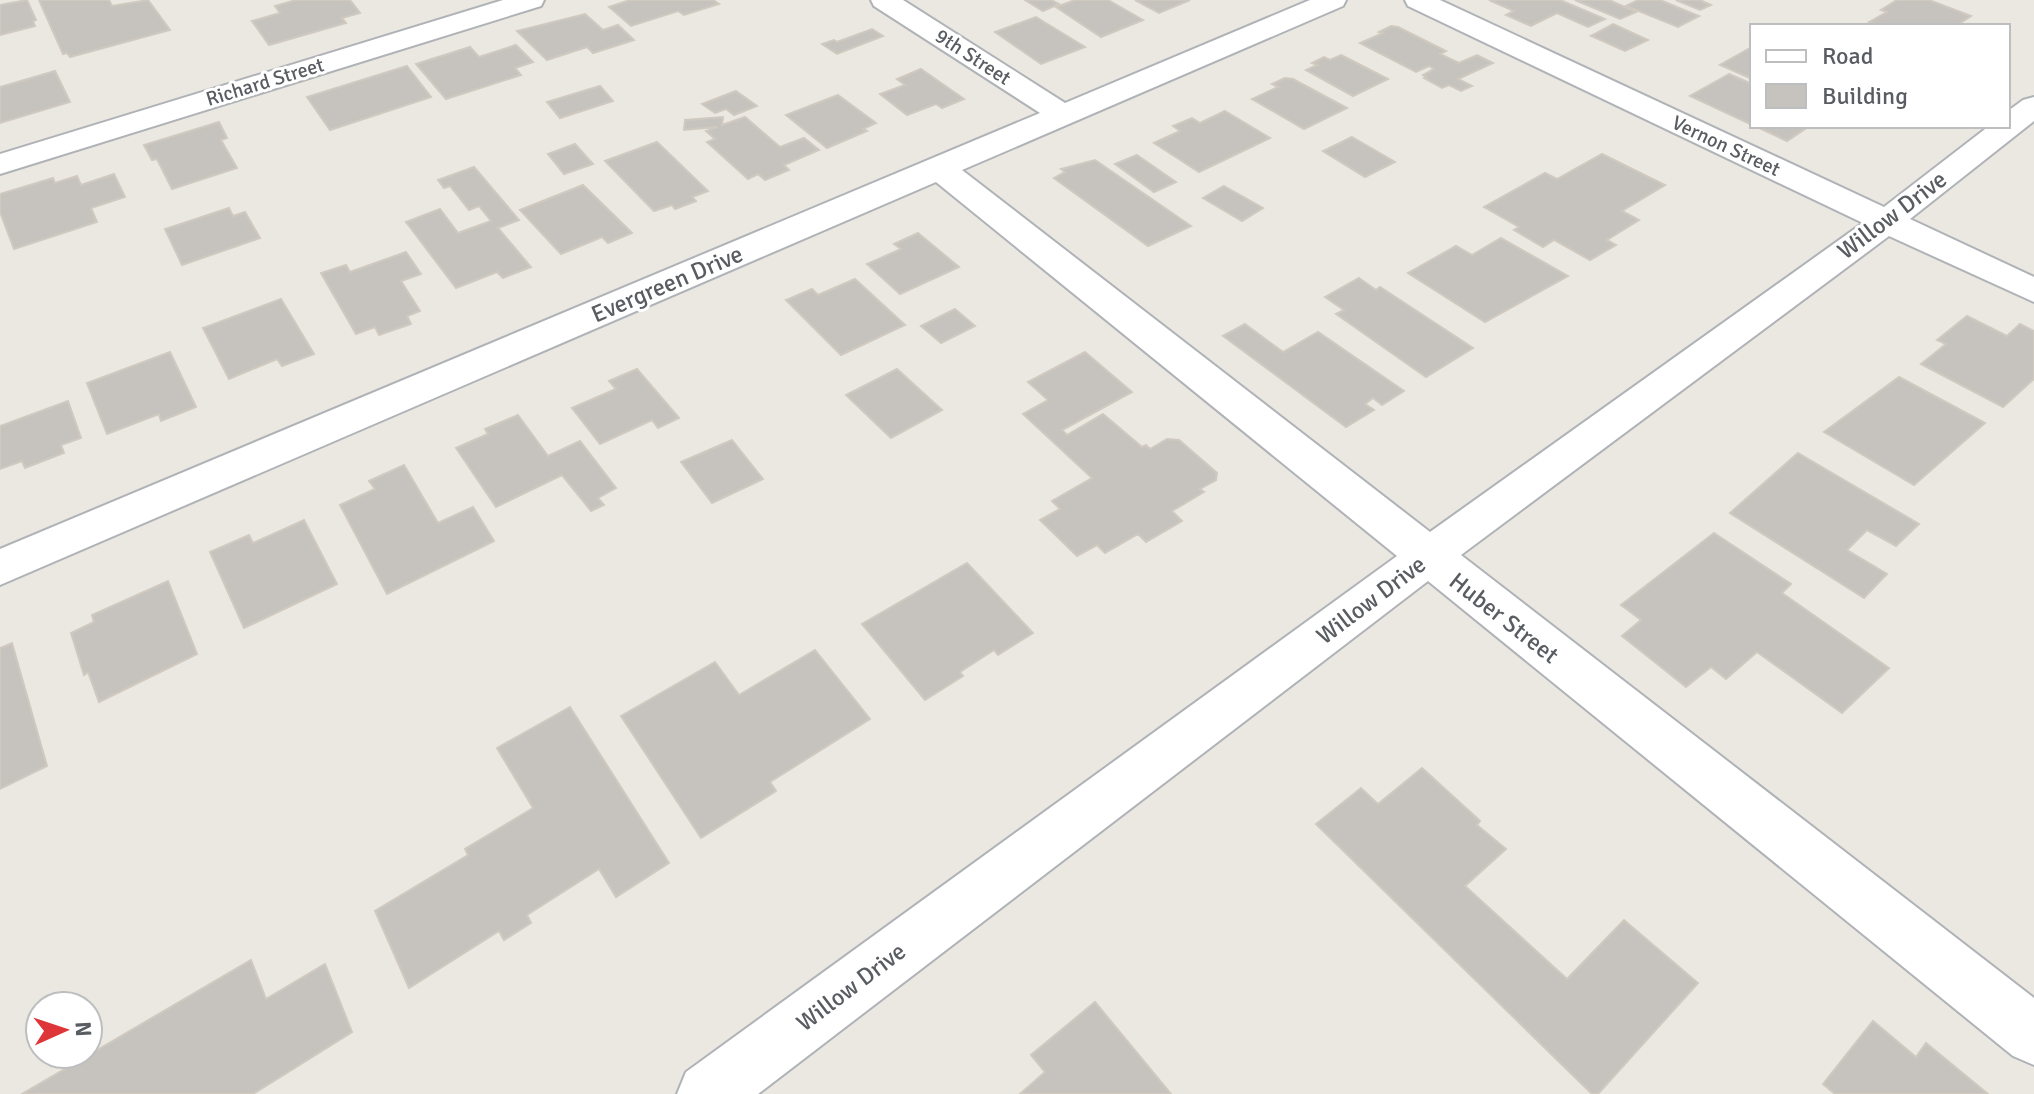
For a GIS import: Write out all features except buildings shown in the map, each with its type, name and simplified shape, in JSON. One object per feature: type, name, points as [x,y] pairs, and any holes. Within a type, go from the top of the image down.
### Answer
[{"type":"street","name":"Richard Street","points":[[0,164],[531,0]]},
{"type":"street","name":"9th Street","points":[[884,0],[1063,115]]},
{"type":"street","name":"Evergreen Drive","points":[[0,568],[1333,0]]},
{"type":"street","name":"Vernon Street","points":[[1418,0],[2034,291]]},
{"type":"street","name":"Willow Drive","points":[[2010,125],[2034,106]]},
{"type":"street","name":"Willow Drive","points":[[708,1094],[1427,557],[1886,222],[2006,128]]},
{"type":"street","name":"Huber Street","points":[[939,168],[2034,1035]]}]
